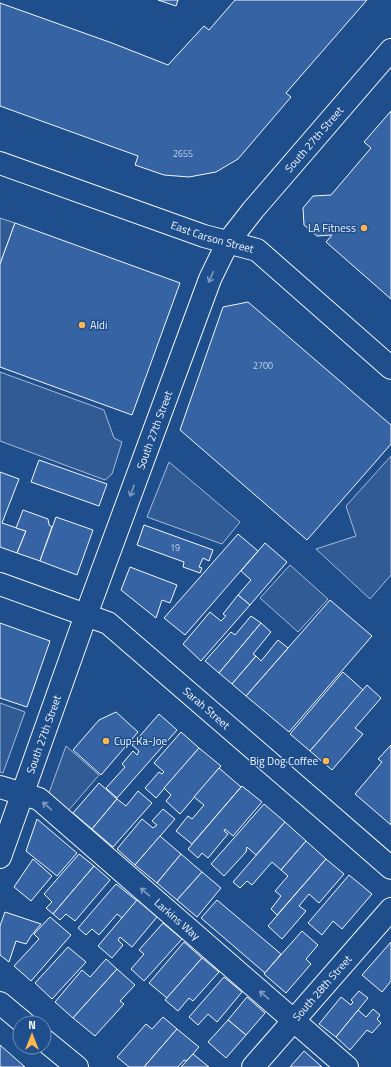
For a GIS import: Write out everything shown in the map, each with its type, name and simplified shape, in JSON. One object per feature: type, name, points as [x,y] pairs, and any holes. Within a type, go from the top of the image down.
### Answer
[{"type":"street","name":"South 27th Street","points":[[0,857],[86,615],[210,279],[228,242],[253,210],[391,50]]},
{"type":"street","name":"East Carson Street","points":[[0,163],[204,236],[257,250],[391,368]]},
{"type":"street","name":"Sarah Street","points":[[0,584],[108,623],[391,868]]},
{"type":"street","name":"Larkins Way","points":[[0,787],[39,799],[347,1067]]},
{"type":"street","name":"South 28th Street","points":[[252,1067],[391,909]]},
{"type":"street","points":[[0,1003],[14,1015]]},
{"type":"street","points":[[52,1047],[77,1067]]},
{"type":"shaded area","points":[[0,218],[15,223],[0,264]]},
{"type":"shaded area","points":[[0,372],[104,410],[114,438],[122,442],[112,474],[105,480],[0,441]]},
{"type":"shaded area","points":[[391,456],[391,575],[370,599],[316,549],[356,536],[346,506]]},
{"type":"shaded area","points":[[169,462],[240,522],[222,544],[147,517]]},
{"type":"shaded area","points":[[290,565],[328,599],[298,632],[260,598]]},
{"type":"shaded area","points":[[0,703],[25,712],[3,773],[0,772]]},
{"type":"shaded area","points":[[66,746],[99,775],[68,811],[49,793]]},
{"type":"building","points":[[158,0],[178,0],[176,6]]},
{"type":"building","points":[[235,0],[367,0],[286,93],[291,97],[238,159],[216,172],[189,177],[164,175],[135,165],[138,156],[0,106],[0,3],[112,43],[168,65],[204,26],[209,30]]},
{"type":"building","points":[[391,111],[391,299],[326,242],[332,235],[317,236],[304,225],[303,208],[313,196],[331,195],[371,148],[364,142]]},
{"type":"building","name":"Aldi","points":[[15,223],[180,283],[132,415],[0,367],[0,264]]},
{"type":"building","points":[[248,302],[391,425],[391,444],[307,540],[180,430],[223,307]]},
{"type":"building","points":[[39,460],[107,484],[99,506],[31,482]]},
{"type":"building","points":[[0,472],[19,479],[2,523],[26,531],[17,553],[0,547]]},
{"type":"building","points":[[23,510],[48,519],[49,525],[52,527],[40,561],[17,553],[26,531],[16,528]]},
{"type":"building","points":[[56,517],[93,530],[77,575],[40,561]]},
{"type":"building","points":[[144,525],[213,550],[209,561],[203,558],[199,567],[202,568],[200,573],[183,567],[184,562],[137,545]]},
{"type":"building","points":[[238,534],[258,551],[185,635],[164,618]]},
{"type":"building","points":[[265,543],[287,562],[250,605],[238,595],[251,580],[241,571]]},
{"type":"building","points":[[130,567],[177,585],[170,603],[162,600],[156,618],[121,590]]},
{"type":"building","points":[[238,595],[250,605],[201,661],[183,644],[210,612],[221,621],[226,616],[223,614]]},
{"type":"building","points":[[330,600],[372,636],[289,732],[246,696]]},
{"type":"building","points":[[251,616],[261,623],[219,673],[205,661],[231,632],[235,635]]},
{"type":"building","points":[[0,623],[50,641],[27,707],[0,698]]},
{"type":"building","points":[[261,623],[271,632],[253,654],[256,656],[232,684],[219,673]]},
{"type":"building","points":[[278,640],[288,648],[246,696],[232,684],[256,656],[261,661]]},
{"type":"building","points":[[343,672],[363,690],[310,751],[290,734]]},
{"type":"building","points":[[367,685],[381,698],[355,728],[363,734],[332,770],[310,751]]},
{"type":"building","name":"Cup-Ka-Joe","points":[[116,712],[138,732],[101,775],[73,750],[99,720]]},
{"type":"building","points":[[159,714],[177,730],[117,798],[106,788],[125,767],[122,764],[133,751],[137,755],[139,751],[132,745]]},
{"type":"building","points":[[181,732],[199,748],[156,798],[145,788],[159,772],[162,774],[164,772],[154,763]]},
{"type":"building","points":[[391,745],[391,825],[355,794],[382,762],[378,759]]},
{"type":"building","points":[[199,748],[221,766],[180,814],[166,801],[171,795],[164,788]]},
{"type":"building","points":[[219,768],[241,787],[192,844],[176,831],[188,816],[192,819],[204,805],[194,797]]},
{"type":"building","points":[[99,783],[117,799],[92,829],[73,813]]},
{"type":"building","points":[[242,786],[262,802],[233,836],[225,829],[224,831],[228,834],[208,858],[202,853],[198,858],[188,849]]},
{"type":"building","points":[[138,791],[152,803],[113,847],[92,829],[117,799],[126,806]]},
{"type":"building","points":[[264,804],[285,822],[256,855],[247,847],[246,852],[224,876],[211,864]]},
{"type":"building","points":[[163,809],[175,819],[135,865],[117,849],[142,819],[153,828],[157,825],[152,821]]},
{"type":"building","points":[[37,819],[77,853],[57,876],[26,851]]},
{"type":"building","points":[[285,822],[306,841],[281,870],[272,862],[252,885],[247,881],[240,888],[233,882]]},
{"type":"building","points":[[160,836],[181,854],[157,883],[135,865]]},
{"type":"building","points":[[306,841],[326,859],[277,915],[271,909],[281,896],[275,891],[288,876],[281,870]]},
{"type":"building","points":[[79,854],[94,866],[53,914],[46,908],[52,902],[44,894]]},
{"type":"building","points":[[181,854],[202,872],[177,900],[157,883]]},
{"type":"building","points":[[33,859],[52,876],[31,901],[14,887]]},
{"type":"building","points":[[326,859],[344,874],[319,903],[309,894],[299,906],[306,911],[282,939],[268,926]]},
{"type":"building","points":[[94,866],[110,880],[75,921],[66,914],[60,920],[53,914]]},
{"type":"building","points":[[202,872],[221,888],[197,917],[177,900]]},
{"type":"building","points":[[349,875],[372,894],[342,929],[333,921],[322,935],[308,923]]},
{"type":"building","points":[[116,884],[137,901],[122,918],[117,914],[99,935],[92,929],[86,935],[78,928]]},
{"type":"building","points":[[137,900],[157,917],[132,947],[120,937],[118,940],[123,945],[112,958],[98,946]]},
{"type":"building","points":[[217,900],[281,954],[265,973],[201,918]]},
{"type":"building","points":[[5,912],[41,924],[26,944],[16,941],[9,962],[0,955],[0,926]]},
{"type":"building","points":[[50,917],[71,935],[31,981],[14,966],[39,939],[34,934]]},
{"type":"building","points":[[163,923],[182,939],[144,981],[131,969],[144,954],[139,950]]},
{"type":"building","points":[[302,931],[318,945],[306,959],[311,964],[286,993],[264,974]]},
{"type":"building","points":[[184,942],[202,958],[167,998],[149,983]]},
{"type":"building","points":[[391,942],[391,981],[382,992],[362,975]]},
{"type":"building","points":[[68,947],[86,962],[52,999],[35,983]]},
{"type":"building","points":[[202,958],[219,972],[193,1001],[189,998],[178,1011],[165,1000]]},
{"type":"building","points":[[106,959],[117,969],[73,1018],[55,1002],[82,970],[90,977]]},
{"type":"building","points":[[117,969],[135,985],[120,1001],[124,1004],[95,1036],[73,1018]]},
{"type":"building","points":[[224,977],[242,992],[217,1022],[208,1014],[198,1025],[189,1017]]},
{"type":"building","points":[[359,991],[368,998],[336,1037],[319,1024],[341,997],[351,1005],[353,1002],[351,1000]]},
{"type":"building","points":[[247,997],[265,1013],[246,1035],[228,1020]]},
{"type":"building","points":[[373,1009],[380,1015],[377,1019],[381,1023],[372,1033],[367,1030],[350,1050],[336,1037],[358,1010],[366,1017]]},
{"type":"building","points":[[163,1017],[177,1029],[144,1067],[129,1067],[117,1057],[146,1024],[152,1029]]},
{"type":"building","points":[[228,1020],[246,1035],[226,1058],[208,1042]]},
{"type":"building","points":[[177,1029],[199,1047],[193,1054],[186,1061],[184,1060],[178,1067],[144,1067]]},
{"type":"building","points":[[0,1045],[25,1067],[0,1067]]},
{"type":"building","points":[[304,1051],[322,1067],[290,1067]]},
{"type":"building","points":[[193,1054],[209,1067],[181,1067]]},
{"type":"place","name":"LA Fitness","points":[[364,228]]},
{"type":"place","name":"Aldi","points":[[82,325]]},
{"type":"place","name":"Cup-Ka-Joe","points":[[106,741]]},
{"type":"place","name":"Big Dog Coffee","points":[[326,761]]}]
